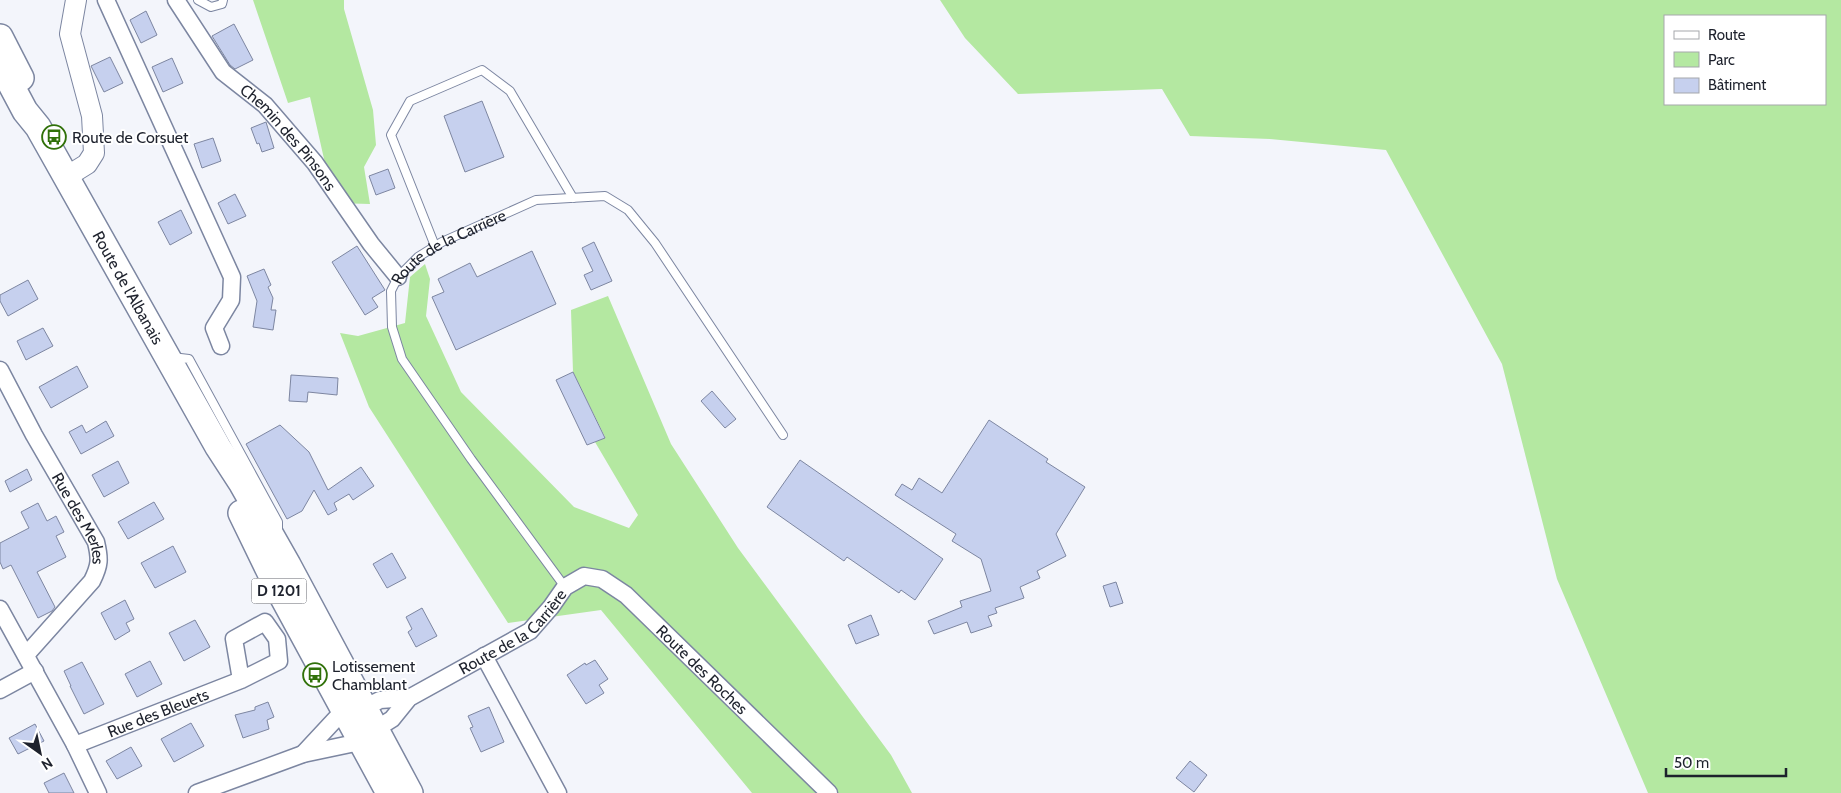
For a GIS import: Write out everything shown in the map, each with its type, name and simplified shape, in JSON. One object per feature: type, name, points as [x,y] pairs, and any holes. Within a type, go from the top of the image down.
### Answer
[{"type":"main road","name":"Route de l'Albanais","points":[[0,37],[36,107],[38,127]]},
{"type":"main road","name":"Route de l'Albanais","points":[[0,64],[25,111],[38,127],[218,447],[242,484],[278,547],[360,724],[389,793]]},
{"type":"main road","name":"Route de l'Albanais","points":[[218,447],[225,480],[275,583],[303,636],[360,724]]},
{"type":"main road","points":[[360,724],[410,793]]},
{"type":"street","points":[[66,177],[87,164],[94,153],[92,116],[70,34],[76,0]]},
{"type":"street","points":[[106,0],[232,277],[231,300],[214,328],[221,346]]},
{"type":"street","name":"Chemin des Pinsons","points":[[176,0],[222,72],[265,105],[315,163],[371,244],[398,277]]},
{"type":"street","name":"Rue des Merles","points":[[0,370],[34,435],[96,542],[99,555],[99,568],[92,580],[26,655]]},
{"type":"street","name":"Route des Roches","points":[[565,587],[584,576],[602,579],[626,595],[829,793]]},
{"type":"street","name":"Route de la Carrière","points":[[360,724],[392,719],[409,698],[530,631],[565,587]]},
{"type":"street","points":[[0,609],[75,745],[98,793]]},
{"type":"street","points":[[484,656],[558,793]]},
{"type":"street","points":[[0,690],[35,671]]},
{"type":"street","name":"Rue des Bleuets","points":[[75,745],[241,680]]},
{"type":"street","name":"Route de la Carrière","points":[[360,724],[380,700],[409,698]]},
{"type":"street","points":[[197,793],[302,754],[360,724]]},
{"type":"street","points":[[302,754],[360,724]]},
{"type":"street","points":[[360,724],[404,793]]},
{"type":"lane","points":[[198,0],[211,7],[222,4],[223,0]]},
{"type":"lane","points":[[435,246],[391,135],[410,100],[482,70],[510,92],[573,198]]},
{"type":"lane","name":"Route de la Carrière","points":[[565,587],[471,459],[402,359],[392,327],[391,291],[398,277],[418,257],[435,246],[536,200],[605,196],[628,210],[655,243],[783,435]]},
{"type":"lane","points":[[167,356],[189,359],[278,522],[278,547]]},
{"type":"green space","points":[[253,0],[344,0],[344,9],[373,110],[376,145],[364,167],[370,204],[334,203],[310,97],[288,103]]},
{"type":"green space","points":[[940,0],[1841,0],[1841,793],[1648,793],[1557,579],[1502,364],[1386,150],[1270,139],[1190,136],[1162,89],[1018,94],[965,38]]},
{"type":"green space","points":[[425,264],[430,279],[426,316],[461,392],[574,507],[629,528],[638,515],[595,442],[605,437],[573,372],[571,310],[608,296],[671,444],[738,548],[891,755],[912,793],[752,793],[601,610],[508,623],[369,407],[340,333],[358,336],[405,323],[410,277]]},
{"type":"building","points":[[146,11],[157,35],[141,43],[130,20]]},
{"type":"building","points":[[234,24],[253,60],[235,69],[230,65],[212,36]]},
{"type":"building","points":[[110,57],[123,83],[104,92],[91,66]]},
{"type":"building","points":[[172,58],[183,83],[163,92],[152,67]]},
{"type":"building","points":[[482,101],[504,157],[465,172],[444,116]]},
{"type":"building","points":[[266,122],[274,148],[262,152],[251,128]]},
{"type":"building","points":[[213,138],[221,161],[202,168],[194,144]]},
{"type":"building","points":[[388,169],[395,188],[376,195],[369,176]]},
{"type":"building","points":[[235,194],[246,216],[228,224],[218,203]]},
{"type":"building","points":[[181,210],[192,233],[170,245],[158,222]]},
{"type":"building","points":[[594,242],[612,281],[591,290],[584,275],[593,271],[582,248]]},
{"type":"building","points":[[357,246],[385,290],[372,298],[378,307],[365,315],[332,262]]},
{"type":"building","points":[[532,251],[556,304],[456,350],[432,297],[444,292],[438,279],[470,263],[477,277]]},
{"type":"building","points":[[264,269],[271,285],[268,287],[273,298],[271,310],[276,310],[273,330],[253,327],[257,301],[247,276]]},
{"type":"building","points":[[28,280],[38,299],[8,316],[0,301],[0,295]]},
{"type":"building","points":[[43,328],[53,346],[26,360],[17,341]]},
{"type":"building","points":[[77,366],[88,387],[51,408],[39,387]]},
{"type":"building","points":[[573,372],[605,438],[587,445],[556,380]]},
{"type":"building","points":[[291,375],[338,378],[337,395],[308,392],[307,402],[289,401]]},
{"type":"building","points":[[712,391],[736,419],[725,428],[701,401]]},
{"type":"building","points":[[989,420],[1048,459],[1046,462],[1085,487],[1056,534],[1066,556],[1037,571],[1040,578],[1020,587],[1024,598],[995,608],[997,613],[988,616],[992,626],[971,633],[967,622],[934,634],[928,621],[962,607],[960,601],[991,591],[981,559],[952,541],[956,534],[895,495],[902,484],[912,490],[919,478],[942,493]]},
{"type":"building","points":[[106,421],[114,436],[81,454],[69,432],[82,425],[86,433]]},
{"type":"building","points":[[280,425],[309,452],[328,490],[361,467],[374,486],[353,500],[349,494],[334,503],[337,510],[328,515],[314,490],[302,511],[287,519],[246,444]]},
{"type":"building","points":[[800,460],[943,559],[915,600],[901,590],[899,593],[847,557],[844,561],[767,507]]},
{"type":"building","points":[[118,461],[129,483],[104,497],[92,475]]},
{"type":"building","points":[[27,469],[32,480],[10,492],[5,481]]},
{"type":"building","points":[[154,502],[164,519],[128,539],[118,522]]},
{"type":"building","points":[[38,503],[47,521],[56,516],[64,532],[56,536],[66,557],[37,572],[55,607],[52,611],[38,618],[11,565],[3,569],[0,562],[0,543],[29,528],[21,512]]},
{"type":"building","points":[[173,546],[186,572],[155,588],[141,563]]},
{"type":"building","points":[[392,553],[406,578],[387,588],[373,564]]},
{"type":"building","points":[[1116,582],[1123,603],[1110,607],[1103,586]]},
{"type":"building","points":[[125,600],[134,619],[126,623],[130,631],[115,640],[101,613]]},
{"type":"building","points":[[422,608],[437,636],[416,647],[408,632],[412,629],[406,617]]},
{"type":"building","points":[[871,615],[879,635],[856,644],[848,625]]},
{"type":"building","points":[[195,620],[210,647],[184,661],[169,633]]},
{"type":"building","points":[[595,660],[608,679],[599,685],[604,693],[586,704],[567,675],[585,663],[586,665]]},
{"type":"building","points":[[150,661],[162,684],[137,697],[125,674]]},
{"type":"building","points":[[82,662],[104,704],[84,714],[64,671]]},
{"type":"building","points":[[268,702],[274,717],[267,720],[269,729],[243,738],[235,715],[255,710],[255,707]]},
{"type":"building","points":[[489,707],[504,742],[481,752],[470,728],[473,727],[468,716]]},
{"type":"building","points":[[191,723],[204,746],[174,762],[161,739]]},
{"type":"building","points":[[35,724],[44,741],[18,754],[9,738]]},
{"type":"building","points":[[131,747],[142,766],[117,779],[106,761]]},
{"type":"building","points":[[1190,761],[1207,775],[1194,792],[1176,778]]},
{"type":"building","points":[[64,773],[74,793],[49,793],[44,783]]},
{"type":"place","name":"Route de Corsuet","points":[[54,137]]},
{"type":"place","name":"Lotissement Chamblant","points":[[315,675]]}]
